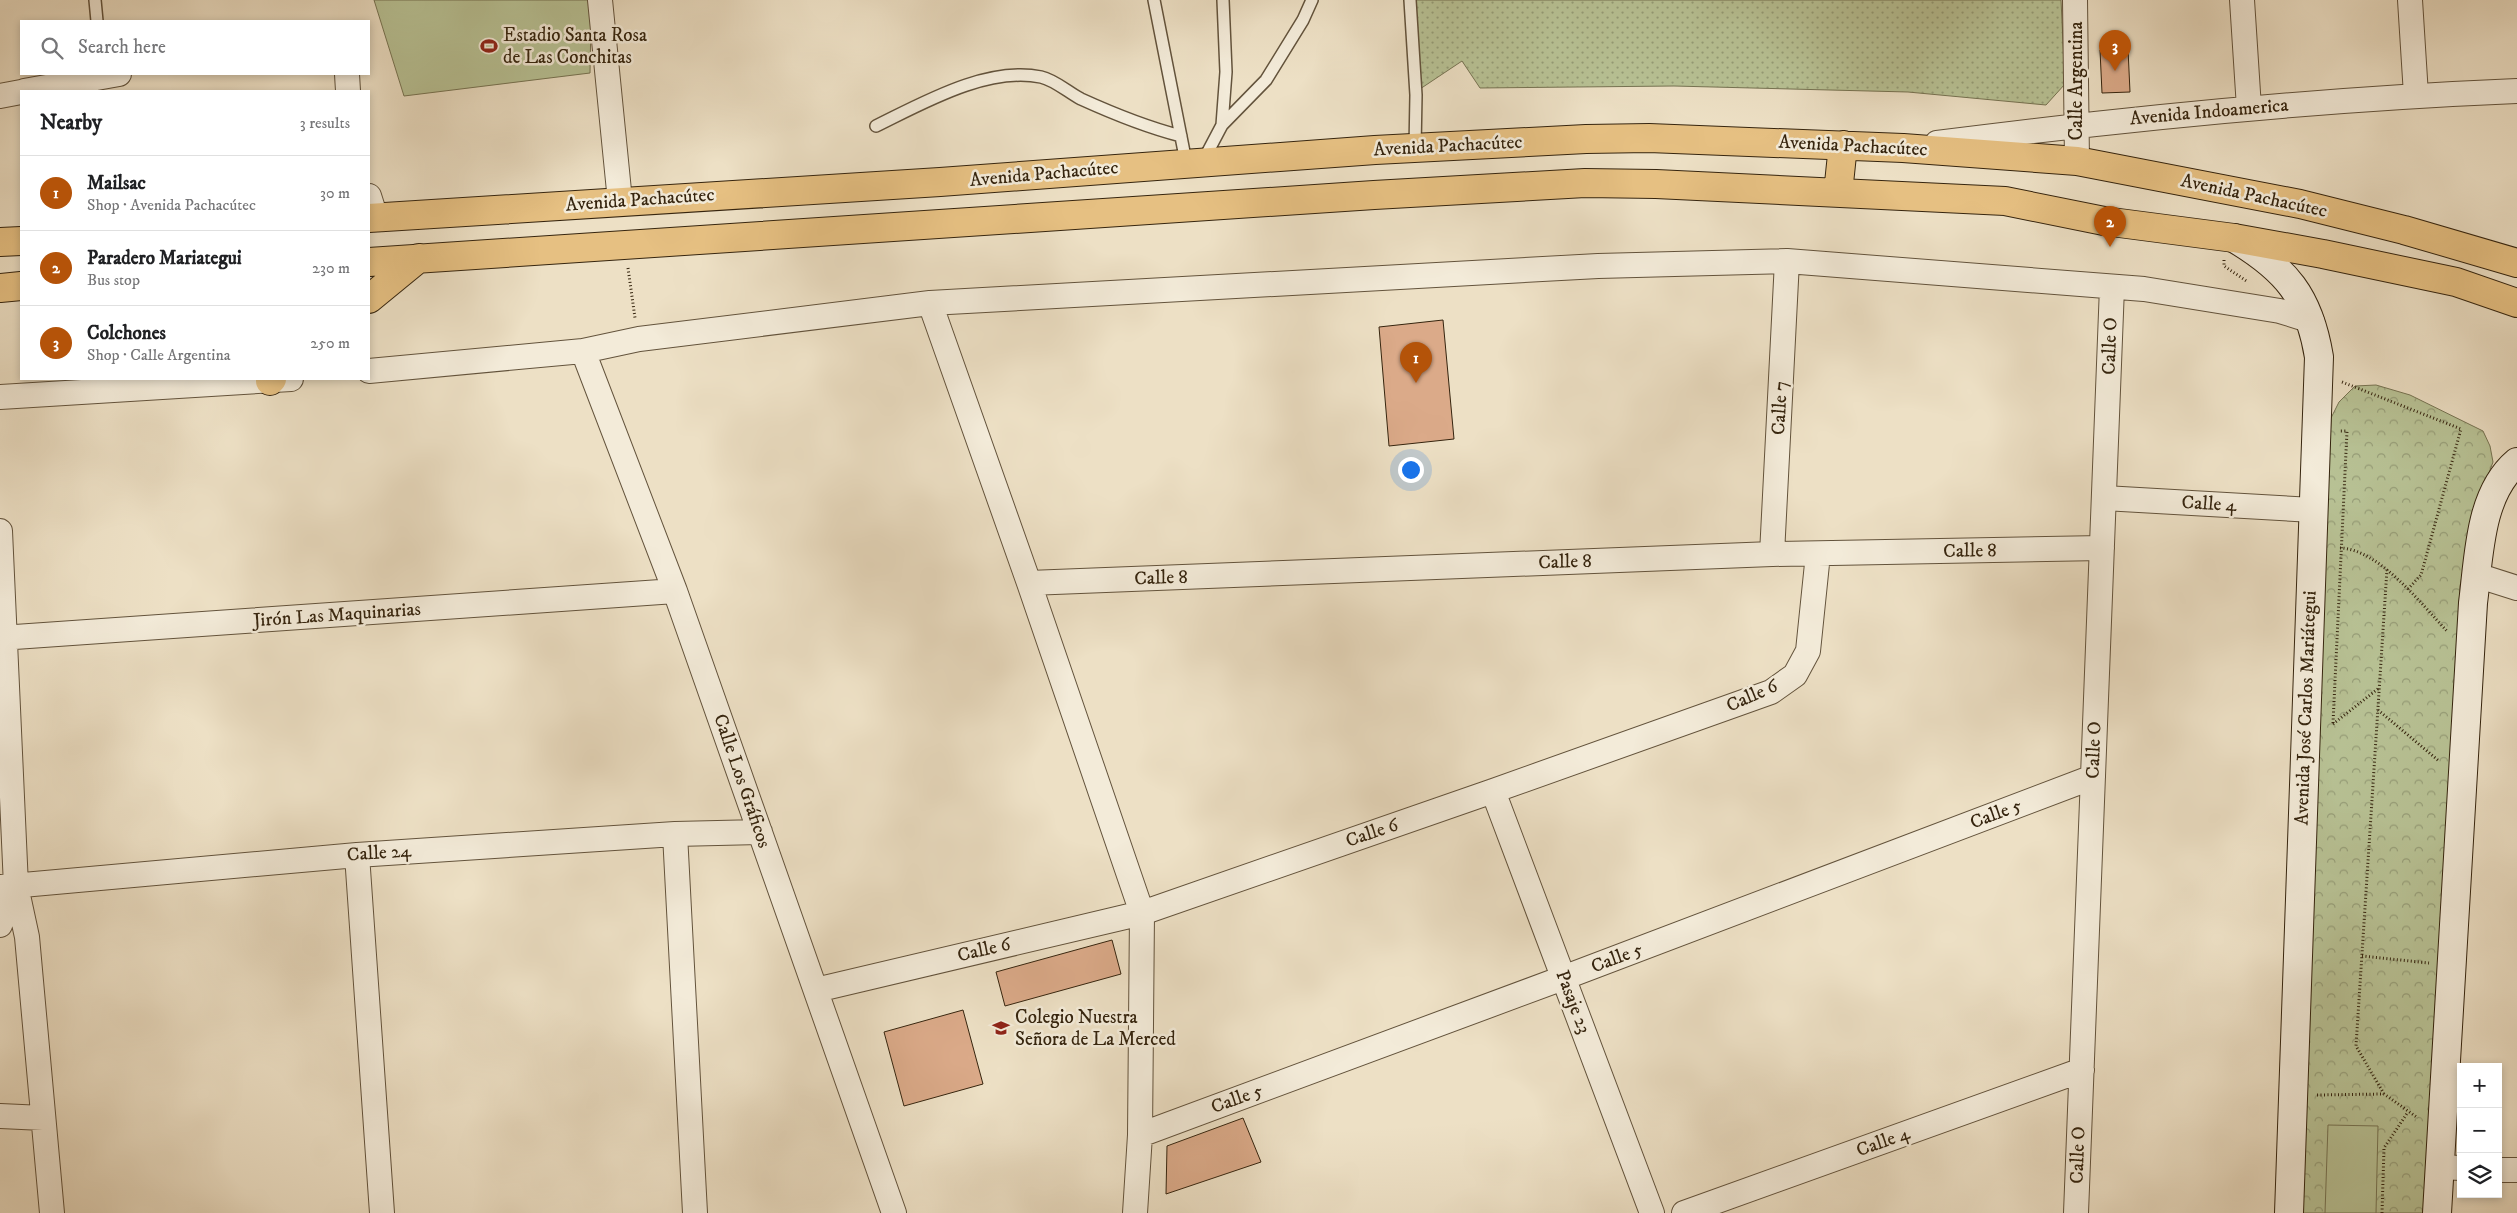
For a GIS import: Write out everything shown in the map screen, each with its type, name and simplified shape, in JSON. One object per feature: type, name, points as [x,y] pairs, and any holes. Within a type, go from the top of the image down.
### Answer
[{"type":"main road","name":"Avenida Pachacútec","points":[[371,211],[620,201],[940,182],[1195,162],[1415,148],[1649,138],[1903,148],[2077,161],[2300,204],[2404,230],[2517,264]]},
{"type":"main road","points":[[1838,192],[1843,145]]},
{"type":"main road","points":[[370,262],[1157,208],[1585,183],[1656,184],[2005,201],[2104,222],[2234,238],[2423,274],[2456,282],[2517,303]]},
{"type":"main road","points":[[0,242],[20,241]]},
{"type":"main road","points":[[370,298],[419,258]]},
{"type":"main road","points":[[0,288],[20,286]]},
{"type":"street","points":[[600,0],[620,201]]},
{"type":"street","name":"Calle Argentina","points":[[2075,0],[2077,161]]},
{"type":"street","points":[[2242,0],[2249,108]]},
{"type":"street","points":[[2410,0],[2416,95]]},
{"type":"street","points":[[33,90],[107,75]]},
{"type":"street","points":[[347,75],[348,90]]},
{"type":"street","name":"Avenida Indoamerica","points":[[1903,148],[2076,125],[2249,108],[2416,95],[2517,91]]},
{"type":"street","points":[[0,96],[20,93]]},
{"type":"street","name":"Avenida José Carlos Mariátegui","points":[[2234,238],[2268,260],[2295,289],[2312,321],[2319,357],[2289,1213]]},
{"type":"street","points":[[370,371],[583,350],[638,339],[930,303],[1598,266],[1787,262],[2144,289],[2280,311],[2312,321]]},
{"type":"street","name":"Calle 7","points":[[1772,554],[1787,262]]},
{"type":"street","name":"Calle O","points":[[2076,1213],[2112,288]]},
{"type":"street","points":[[930,303],[1029,583],[1142,913],[1140,1135],[1135,1213]]},
{"type":"street","name":"Calle Los Gráficos","points":[[583,350],[675,591],[894,1213]]},
{"type":"street","points":[[0,397],[263,380]]},
{"type":"street","points":[[2438,1213],[2450,1168],[2442,1126],[2470,636],[2476,575],[2489,505],[2496,487],[2517,462]]},
{"type":"street","name":"Calle 4","points":[[2104,498],[2313,510]]},
{"type":"street","points":[[0,531],[8,886],[0,924]]},
{"type":"street","name":"Calle 8","points":[[1029,583],[1772,554],[2102,548]]},
{"type":"street","name":"Calle 6","points":[[816,990],[1142,913],[1493,792],[1772,692],[1795,675],[1808,651],[1818,554]]},
{"type":"street","points":[[2476,575],[2517,588]]},
{"type":"street","name":"Jirón Las Maquinarias","points":[[2,638],[675,591]]},
{"type":"street","name":"Calle 5","points":[[1140,1135],[1563,978],[2093,777]]},
{"type":"street","name":"Pasaje 23","points":[[1493,792],[1652,1213]]},
{"type":"street","name":"Calle 24","points":[[8,886],[357,855],[675,834],[760,832]]},
{"type":"street","points":[[675,834],[695,1213]]},
{"type":"street","points":[[357,855],[382,1213]]},
{"type":"street","points":[[8,886],[27,937],[52,1213]]},
{"type":"street","name":"Calle 4","points":[[1684,1213],[2082,1070]]},
{"type":"street","points":[[0,1116],[43,1118]]},
{"type":"street","points":[[2502,1170],[2517,1170]]},
{"type":"lane","points":[[95,0],[97,20]]},
{"type":"lane","points":[[1154,0],[1181,136],[1195,162],[1222,125],[1266,80],[1303,20],[1312,0]]},
{"type":"lane","points":[[1222,125],[1226,72],[1223,0]]},
{"type":"lane","points":[[1410,0],[1416,95],[1415,148]]},
{"type":"lane","points":[[876,126],[939,96],[998,76],[1042,77],[1080,98],[1146,126],[1181,136]]},
{"type":"path","points":[[627,262],[638,339]]},
{"type":"path","points":[[2318,373],[2461,429],[2421,575],[2407,590]]},
{"type":"path","points":[[2312,548],[2350,548],[2387,569],[2450,634],[2470,636]]},
{"type":"path","points":[[2387,569],[2356,1046],[2384,1094],[2427,1125],[2442,1126]]},
{"type":"path","points":[[2306,733],[2325,732],[2379,688]]},
{"type":"path","points":[[2378,710],[2440,762],[2463,762]]},
{"type":"path","points":[[2362,956],[2451,965]]},
{"type":"path","points":[[2292,1104],[2315,1095],[2384,1094]]},
{"type":"path","points":[[2382,1213],[2384,1148],[2408,1112]]},
{"type":"green space","name":"Estadio Santa Rosa de Las Conchitas","points":[[374,0],[588,0],[591,18],[590,73],[404,96]]},
{"type":"green space","points":[[1412,0],[2061,0],[2065,84],[2046,105],[1908,92],[1674,86],[1480,88],[1462,61],[1420,89]]},
{"type":"green space","points":[[2376,385],[2410,395],[2483,431],[2490,446],[2493,462],[2476,508],[2460,586],[2428,1213],[2300,1213],[2331,418],[2339,402],[2355,386]]},
{"type":"green space","points":[[2328,1125],[2378,1126],[2376,1213],[2325,1213]]},
{"type":"building","points":[[2128,49],[2130,92],[2102,93],[2100,50]]},
{"type":"building","points":[[1443,320],[1454,439],[1389,446],[1379,327]]},
{"type":"building","points":[[1112,940],[1121,974],[1005,1006],[996,972]]},
{"type":"building","points":[[963,1010],[983,1084],[904,1106],[884,1032]]},
{"type":"building","points":[[1243,1118],[1261,1162],[1166,1194],[1167,1146]]},
{"type":"place","name":"Estadio Santa Rosa de Las Conchitas","points":[[489,46]]},
{"type":"place","name":"Colchones","points":[[2115,71]]},
{"type":"place","name":"Paradero Mariategui","points":[[2110,247]]},
{"type":"place","name":"Mailsac","points":[[1416,383]]},
{"type":"place","name":"Colegio Nuestra Señora de La Merced","points":[[1001,1028]]}]
